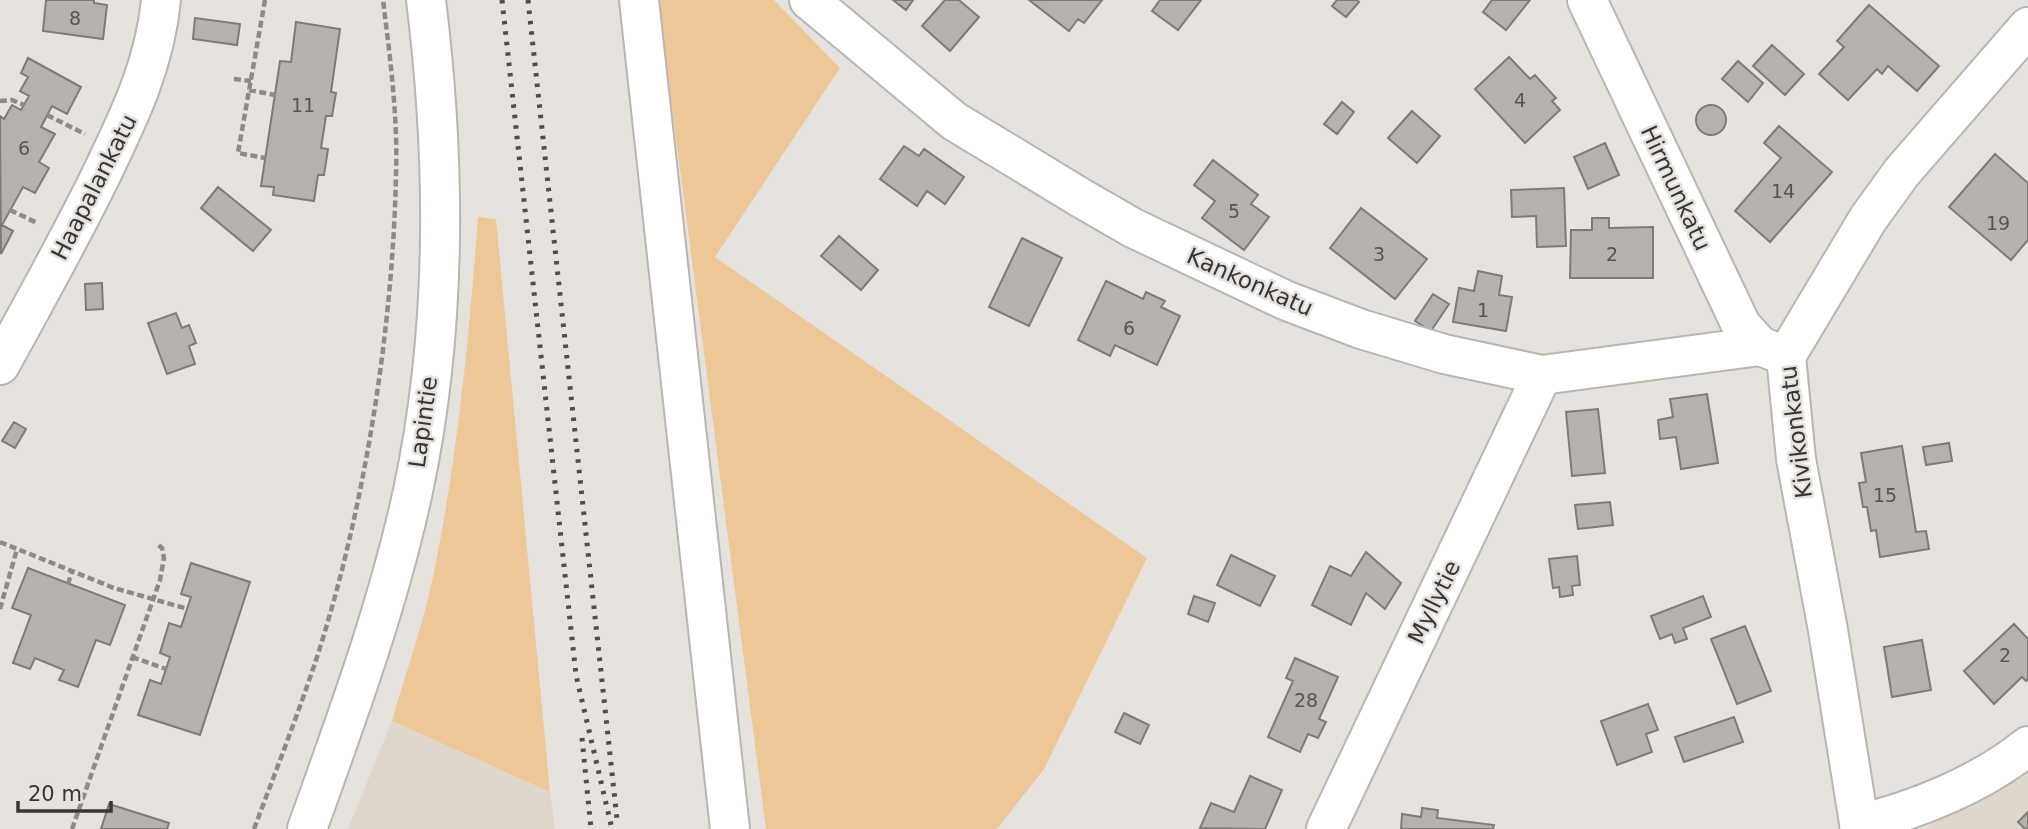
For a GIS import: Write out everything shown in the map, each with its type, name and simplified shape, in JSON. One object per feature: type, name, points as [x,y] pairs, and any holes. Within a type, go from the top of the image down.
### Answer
[{"type":"street","name":"Haapalankatu","points":[[0,365],[80,219],[141,92],[151,57],[161,0]]},
{"type":"street","name":"Lapintie","points":[[307,829],[377,631],[414,488],[424,425],[434,340],[440,140],[426,0]]},
{"type":"street","points":[[639,0],[730,829]]},
{"type":"street","name":"Kankonkatu","points":[[809,0],[954,121],[1133,228],[1287,301],[1361,329],[1444,354],[1542,376],[1773,351]]},
{"type":"street","name":"Hirmunkatu","points":[[1587,0],[1741,326],[1773,351]]},
{"type":"street","name":"Kivikonkatu","points":[[1860,827],[1828,631],[1773,351],[1902,172],[2028,27]]},
{"type":"street","name":"Myllytie","points":[[1326,829],[1542,376]]},
{"type":"street","points":[[1860,827],[1938,798],[1999,767],[2028,746]]},
{"type":"path","points":[[265,0],[238,153],[265,158]]},
{"type":"path","points":[[254,829],[316,659],[354,522],[374,403],[389,286],[396,173],[383,0]]},
{"type":"path","points":[[234,79],[251,81]]},
{"type":"path","points":[[249,90],[275,95]]},
{"type":"path","points":[[0,101],[12,100],[24,105]]},
{"type":"path","points":[[0,542],[153,600],[188,609]]},
{"type":"path","points":[[72,829],[153,600],[164,558],[162,548],[156,543]]},
{"type":"path","points":[[0,608],[17,549]]},
{"type":"path","points":[[68,583],[72,571]]},
{"type":"path","points":[[132,657],[166,669]]},
{"type":"shaded area","points":[[658,0],[774,0],[840,68],[715,257],[1147,558],[1044,769],[997,829],[766,829]]},
{"type":"shaded area","points":[[478,217],[496,219],[550,792],[392,721],[425,609],[450,484],[462,395]]},
{"type":"shaded area","points":[[392,721],[550,792],[555,829],[348,829]]},
{"type":"shaded area","points":[[2028,762],[2028,829],[1925,829],[2004,783]]},
{"type":"building","points":[[46,0],[94,0],[94,3],[107,5],[103,39],[43,31]]},
{"type":"building","points":[[893,0],[913,0],[906,10]]},
{"type":"building","points":[[945,0],[959,0],[979,17],[950,51],[922,26]]},
{"type":"building","points":[[1029,0],[1102,0],[1084,23],[1078,19],[1069,31]]},
{"type":"building","points":[[1160,0],[1201,0],[1178,30],[1152,11]]},
{"type":"building","points":[[1337,0],[1359,2],[1346,17],[1332,6]]},
{"type":"building","points":[[1492,0],[1530,0],[1506,30],[1483,12]]},
{"type":"building","points":[[1869,5],[1939,66],[1917,91],[1888,66],[1882,74],[1877,69],[1848,100],[1819,74],[1844,47],[1837,41]]},
{"type":"building","points":[[195,18],[240,24],[237,45],[193,39]]},
{"type":"building","points":[[296,22],[340,29],[331,92],[336,93],[332,116],[326,116],[321,148],[328,149],[324,175],[318,175],[314,201],[273,195],[274,187],[261,186],[280,61],[291,62]]},
{"type":"building","points":[[1772,45],[1804,74],[1785,95],[1753,66]]},
{"type":"building","points":[[1509,57],[1530,79],[1535,75],[1556,98],[1552,101],[1560,110],[1525,143],[1475,89]]},
{"type":"building","points":[[28,58],[81,87],[67,114],[52,106],[41,127],[55,134],[39,162],[49,168],[35,193],[23,187],[2,225],[13,231],[1,254],[0,116],[4,119],[12,105],[21,110],[29,96],[20,91],[28,77],[21,73]]},
{"type":"building","points":[[1738,61],[1763,83],[1748,102],[1722,79]]},
{"type":"building","points":[[1342,102],[1354,112],[1337,134],[1324,124]]},
{"type":"building","points":[[1711,105],[1722,109],[1726,120],[1722,131],[1711,135],[1700,131],[1696,120],[1700,109]]},
{"type":"building","points":[[1412,111],[1440,136],[1417,163],[1388,138]]},
{"type":"building","points":[[1779,126],[1832,172],[1770,242],[1735,211],[1781,158],[1764,143]]},
{"type":"building","points":[[1605,143],[1619,175],[1588,189],[1574,157]]},
{"type":"building","points":[[904,146],[919,156],[924,149],[964,177],[945,204],[927,191],[917,206],[880,179]]},
{"type":"building","points":[[1995,154],[2028,183],[2028,240],[2011,260],[1949,207]]},
{"type":"building","points":[[1213,160],[1258,195],[1251,204],[1269,217],[1244,250],[1202,218],[1215,201],[1194,185]]},
{"type":"building","points":[[218,187],[271,230],[253,251],[201,208]]},
{"type":"building","points":[[1564,188],[1566,246],[1537,247],[1536,216],[1512,217],[1511,190]]},
{"type":"building","points":[[1361,208],[1427,259],[1395,299],[1330,248]]},
{"type":"building","points":[[1592,218],[1609,218],[1609,228],[1653,227],[1653,278],[1570,278],[1571,230],[1592,230]]},
{"type":"building","points":[[839,236],[878,270],[861,290],[821,256]]},
{"type":"building","points":[[1022,238],[1062,258],[1029,326],[989,307]]},
{"type":"building","points":[[1478,271],[1502,276],[1499,295],[1512,297],[1506,331],[1453,322],[1459,288],[1474,291]]},
{"type":"building","points":[[1106,281],[1143,299],[1146,292],[1165,301],[1161,307],[1180,316],[1157,365],[1115,345],[1110,356],[1078,340]]},
{"type":"building","points":[[102,283],[103,309],[86,310],[85,284]]},
{"type":"building","points":[[1433,294],[1449,304],[1431,331],[1415,321]]},
{"type":"building","points":[[176,313],[182,328],[189,325],[196,343],[189,346],[195,364],[167,374],[148,323]]},
{"type":"building","points":[[1707,394],[1718,463],[1681,469],[1676,437],[1660,439],[1658,420],[1673,417],[1670,399]]},
{"type":"building","points":[[1598,409],[1605,473],[1572,476],[1566,412]]},
{"type":"building","points":[[14,422],[26,429],[15,448],[2,441]]},
{"type":"building","points":[[1949,443],[1952,461],[1926,465],[1923,447]]},
{"type":"building","points":[[1902,446],[1916,532],[1926,531],[1929,549],[1880,557],[1876,530],[1871,531],[1867,507],[1863,507],[1859,483],[1866,482],[1861,453]]},
{"type":"building","points":[[1610,502],[1613,525],[1578,529],[1575,505]]},
{"type":"building","points":[[1366,552],[1401,583],[1385,609],[1366,593],[1351,625],[1312,605],[1330,566],[1351,576]]},
{"type":"building","points":[[1231,555],[1275,576],[1260,606],[1217,585]]},
{"type":"building","points":[[1577,556],[1580,585],[1572,586],[1573,595],[1560,597],[1559,587],[1553,588],[1549,559]]},
{"type":"building","points":[[191,563],[250,582],[200,735],[138,715],[150,680],[161,684],[170,657],[160,653],[169,623],[181,627],[191,597],[181,594]]},
{"type":"building","points":[[28,568],[125,605],[110,645],[96,640],[78,687],[59,680],[64,670],[35,658],[30,669],[13,663],[31,615],[12,608]]},
{"type":"building","points":[[1194,596],[1215,603],[1208,622],[1188,614]]},
{"type":"building","points":[[1703,596],[1711,617],[1683,628],[1687,639],[1675,643],[1672,634],[1660,639],[1651,616]]},
{"type":"building","points":[[2014,624],[2028,639],[2028,679],[2026,681],[2022,677],[1994,704],[1964,671]]},
{"type":"building","points":[[1745,626],[1771,691],[1737,704],[1711,639]]},
{"type":"building","points":[[1922,640],[1931,690],[1892,697],[1884,647]]},
{"type":"building","points":[[1295,658],[1338,677],[1319,719],[1326,722],[1318,738],[1308,734],[1300,752],[1268,737],[1293,681],[1286,678]]},
{"type":"building","points":[[1648,704],[1658,730],[1646,734],[1652,752],[1617,765],[1601,721]]},
{"type":"building","points":[[1124,713],[1149,725],[1140,744],[1115,732]]},
{"type":"building","points":[[1734,717],[1743,742],[1684,762],[1675,737]]},
{"type":"building","points":[[1250,776],[1282,790],[1265,829],[1200,828],[1211,803],[1234,812]]},
{"type":"building","points":[[109,804],[169,823],[167,829],[101,829]]},
{"type":"building","points":[[1422,808],[1438,810],[1437,818],[1494,825],[1493,829],[1401,829],[1402,814],[1421,817]]},
{"type":"building","points":[[2028,812],[2028,829],[2025,829],[2018,822]]},
{"type":"railway","points":[[502,0],[576,675],[612,829]]},
{"type":"railway","points":[[528,0],[617,819]]},
{"type":"railway","points":[[582,738],[591,829]]}]
